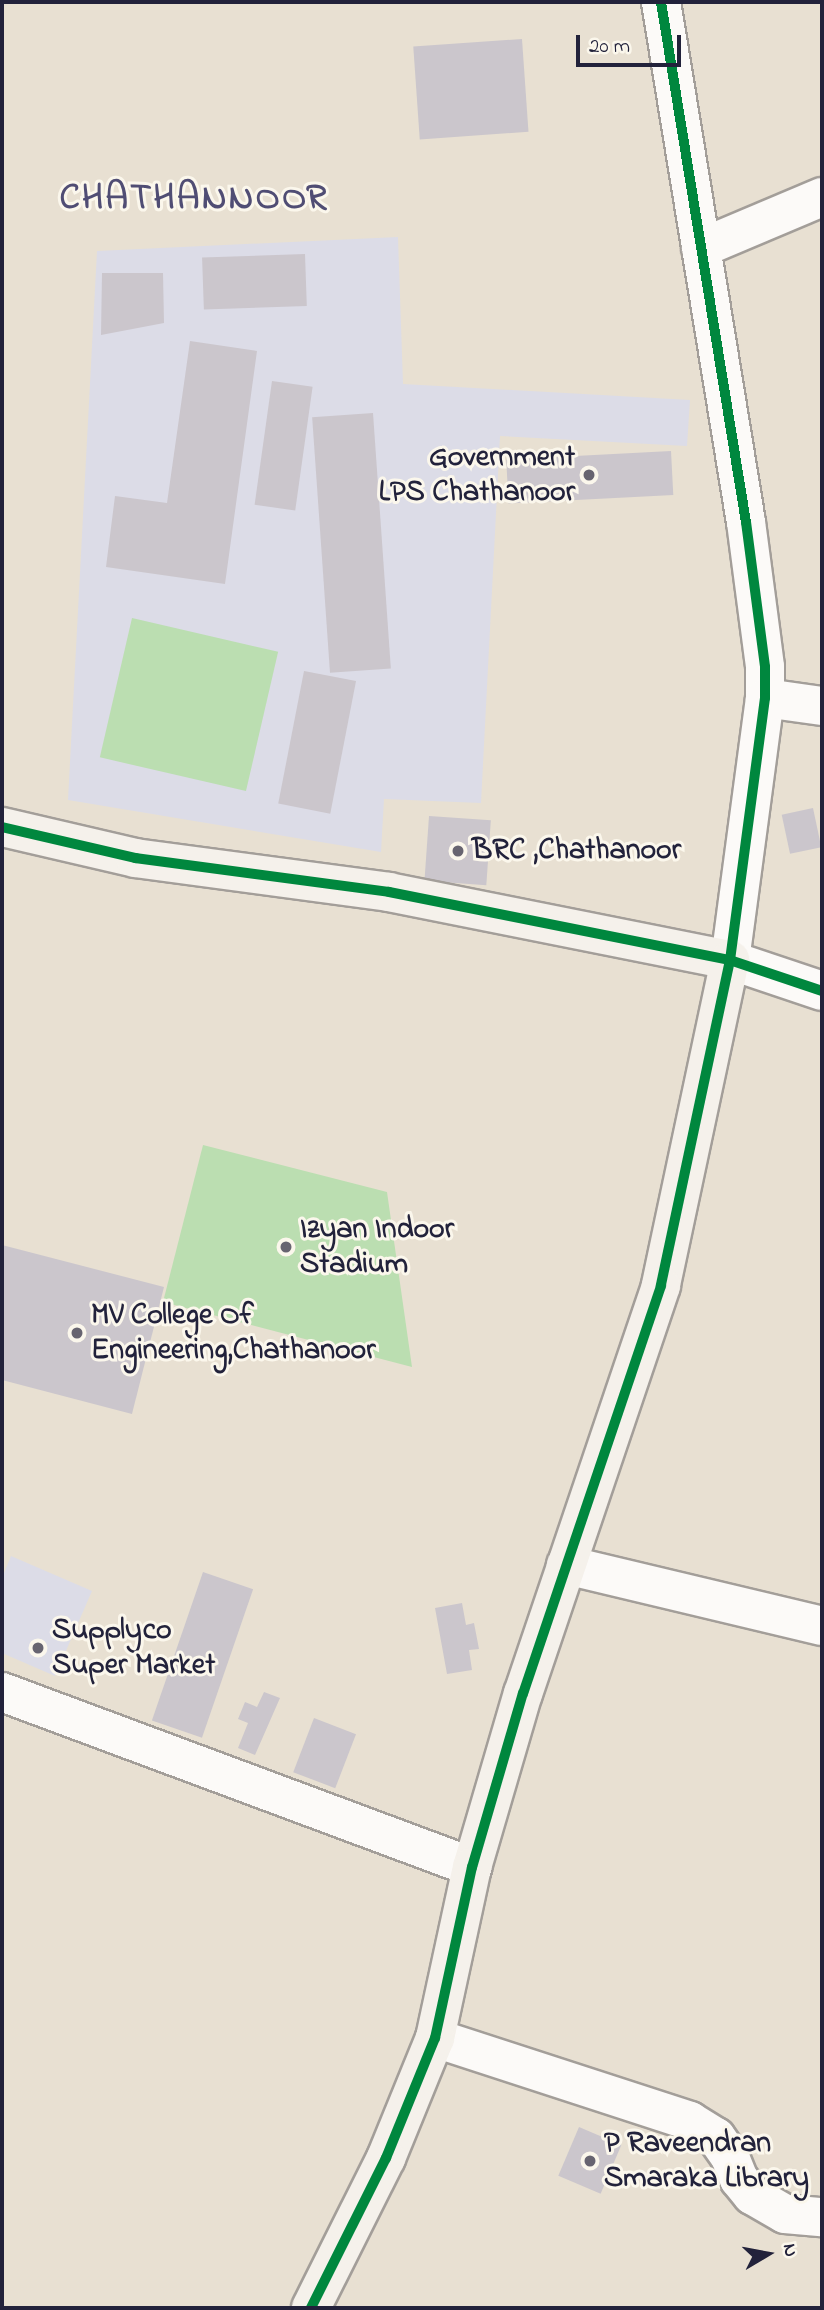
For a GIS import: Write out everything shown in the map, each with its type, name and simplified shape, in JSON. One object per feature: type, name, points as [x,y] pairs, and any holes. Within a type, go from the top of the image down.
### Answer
[{"type":"street","points":[[311,2308],[386,2158],[435,2038],[472,1867],[523,1693],[662,1286],[730,960],[765,698],[761,636],[746,522],[661,2]]},
{"type":"street","points":[[701,248],[822,197]]},
{"type":"street","points":[[765,698],[822,706]]},
{"type":"street","points":[[2,827],[135,858],[389,892],[730,960],[822,991]]},
{"type":"street","points":[[566,1565],[822,1626]]},
{"type":"street","points":[[2,1692],[472,1867]]},
{"type":"street","points":[[435,2038],[690,2121],[716,2137],[730,2157],[739,2179],[752,2195],[785,2214],[822,2217]]},
{"type":"shaded area","points":[[398,237],[403,384],[690,400],[687,446],[500,436],[481,803],[384,799],[381,852],[68,800],[97,251]]},
{"type":"shaded area","points":[[11,1556],[92,1591],[55,1676],[2,1653],[2,1578]]},
{"type":"green space","points":[[132,618],[278,652],[246,791],[100,757]]},
{"type":"green space","name":"Izyan Indoor Stadium","points":[[203,1145],[387,1192],[412,1367],[163,1302]]},
{"type":"building","points":[[522,39],[528,132],[420,139],[413,47]]},
{"type":"building","points":[[305,254],[307,306],[204,310],[202,258]]},
{"type":"building","points":[[102,273],[163,273],[164,323],[101,335]]},
{"type":"building","points":[[190,341],[257,351],[225,584],[106,567],[115,496],[167,503]]},
{"type":"building","points":[[272,381],[313,387],[295,510],[255,505]]},
{"type":"building","points":[[373,413],[391,668],[330,673],[312,417]]},
{"type":"building","name":"Government LPS Chathanoor","points":[[671,451],[673,495],[509,504],[506,460]]},
{"type":"building","points":[[304,671],[356,681],[330,814],[278,804]]},
{"type":"building","points":[[813,808],[821,847],[790,854],[782,815]]},
{"type":"building","name":"BRC ,Chathanoor","points":[[429,816],[491,820],[486,885],[424,881]]},
{"type":"building","name":"MV College Of Engineering,Chathanoor","points":[[2,1245],[164,1287],[132,1414],[2,1380]]},
{"type":"building","points":[[203,1572],[253,1589],[202,1738],[152,1720]]},
{"type":"building","points":[[462,1603],[466,1625],[474,1623],[479,1649],[469,1650],[472,1670],[447,1674],[435,1608]]},
{"type":"building","points":[[264,1692],[280,1698],[255,1755],[238,1748],[248,1723],[238,1719],[245,1702],[257,1707]]},
{"type":"building","points":[[314,1718],[356,1734],[335,1788],[293,1772]]},
{"type":"building","name":"P Raveendran Smaraka Library","points":[[579,2127],[621,2145],[601,2194],[558,2176]]},
{"type":"cycle path","points":[[661,2],[746,522],[765,667],[765,698],[730,960],[822,991]]},
{"type":"cycle path","points":[[2,827],[135,858],[389,892],[730,960],[661,1286],[523,1693],[472,1867],[435,2038],[386,2158],[311,2308]]},
{"type":"place","name":"Government LPS Chathanoor","points":[[589,475]]},
{"type":"place","name":"BRC ,Chathanoor","points":[[458,851]]},
{"type":"place","name":"Izyan Indoor Stadium","points":[[286,1247]]},
{"type":"place","name":"MV College Of Engineering,Chathanoor","points":[[77,1333]]},
{"type":"place","name":"Supplyco Super Market","points":[[38,1648]]},
{"type":"place","name":"P Raveendran Smaraka Library","points":[[590,2161]]},
{"type":"district","name":"CHATHANNOOR","points":[[194,199]]}]
